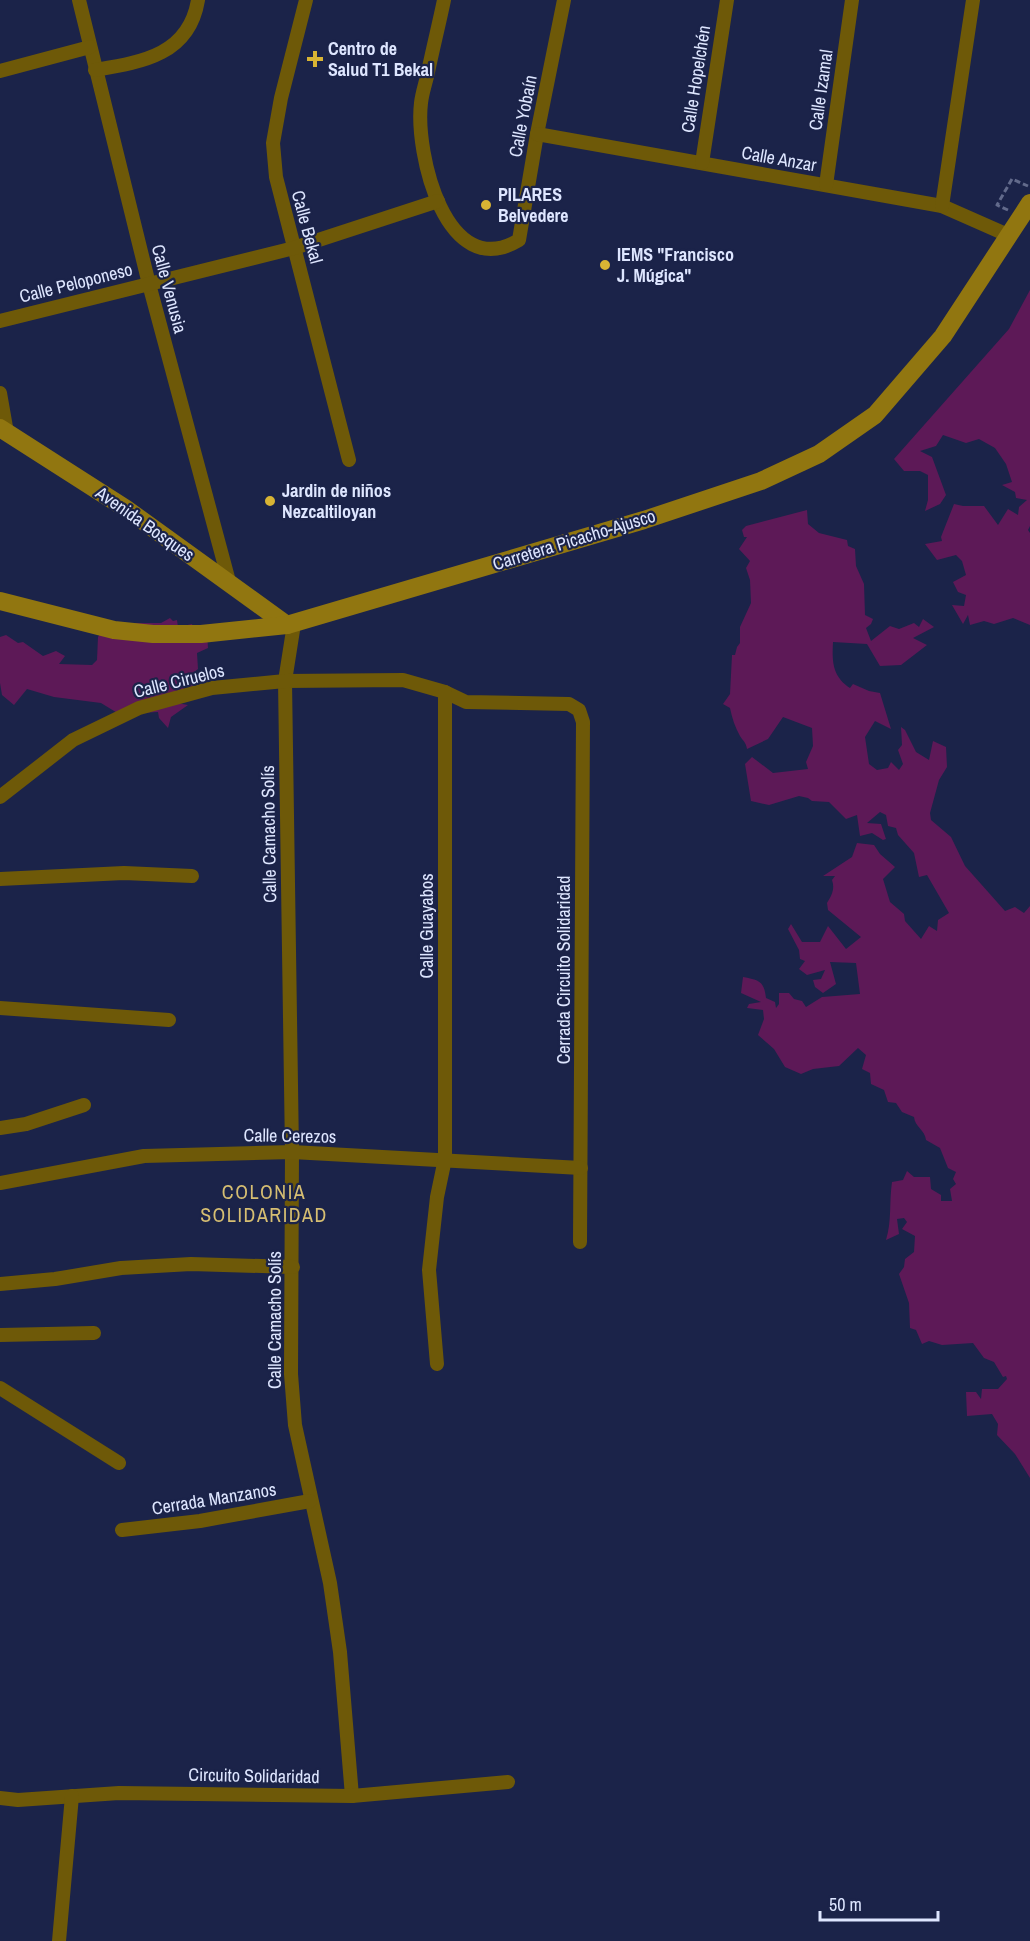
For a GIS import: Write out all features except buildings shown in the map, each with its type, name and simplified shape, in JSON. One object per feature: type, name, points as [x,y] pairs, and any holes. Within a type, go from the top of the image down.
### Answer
[{"type":"main road","name":"Carretera Picacho-Ajusco","points":[[0,601],[114,630],[153,634],[201,634],[290,624],[644,520],[761,481],[819,454],[875,415],[943,336],[1030,203]]},
{"type":"main road","name":"Avenida Bosques","points":[[4,430],[125,508],[230,585],[290,624]]},
{"type":"street","name":"Calle Venusia","points":[[79,0],[149,284],[230,585]]},
{"type":"street","points":[[95,70],[132,64],[171,48],[187,31],[198,0]]},
{"type":"street","name":"Calle Bekal","points":[[306,0],[281,98],[273,143],[276,177],[349,460]]},
{"type":"street","name":"Calle Yobaín","points":[[444,0],[421,104],[422,142],[431,181],[452,228],[472,245],[485,249],[505,249],[519,240],[537,134],[564,0]]},
{"type":"street","name":"Calle Hopelchén","points":[[702,163],[727,0]]},
{"type":"street","name":"Calle Izamal","points":[[826,185],[852,0]]},
{"type":"street","points":[[942,206],[973,0]]},
{"type":"street","points":[[0,71],[90,47]]},
{"type":"street","name":"Calle Anzar","points":[[537,134],[942,206],[1010,236]]},
{"type":"street","name":"Calle Peloponeso","points":[[0,321],[294,248],[438,201]]},
{"type":"street","points":[[0,393],[4,430]]},
{"type":"street","name":"Calle Camacho Solís","points":[[290,624],[285,681],[292,1152],[290,1341],[295,1425],[330,1583],[340,1652],[352,1796]]},
{"type":"street","name":"Calle Ciruelos","points":[[0,797],[73,740],[139,708],[212,688],[285,681],[403,680],[445,692],[466,702],[569,704]]},
{"type":"street","name":"Calle Guayabos","points":[[437,1364],[429,1270],[437,1197],[445,1159],[445,692]]},
{"type":"street","name":"Cerrada Circuito Solidaridad","points":[[569,704],[579,710],[583,722],[580,1242]]},
{"type":"street","points":[[0,879],[124,873],[192,876]]},
{"type":"street","points":[[0,1008],[169,1020]]},
{"type":"street","points":[[0,1128],[26,1124],[84,1105]]},
{"type":"street","name":"Calle Cerezos","points":[[0,1183],[144,1156],[292,1152],[581,1168]]},
{"type":"street","points":[[0,1284],[55,1279],[121,1268],[191,1264],[292,1267]]},
{"type":"street","points":[[0,1335],[94,1333]]},
{"type":"street","points":[[0,1388],[119,1463]]},
{"type":"street","name":"Cerrada Manzanos","points":[[122,1530],[200,1521],[310,1501]]},
{"type":"street","name":"Circuito Solidaridad","points":[[0,1798],[18,1800],[119,1792],[352,1796],[508,1782]]},
{"type":"street","points":[[58,1941],[72,1796]]},
{"type":"path","points":[[998,205],[1012,179],[1030,187]]},
{"type":"shaded area","points":[[1030,290],[1030,526],[1028,530],[1030,533],[1030,625],[1013,618],[994,624],[984,621],[970,625],[968,615],[963,624],[952,605],[964,606],[966,595],[958,592],[953,582],[966,575],[962,561],[956,555],[937,560],[925,544],[942,541],[941,537],[954,504],[984,506],[998,525],[1008,509],[1018,515],[1019,507],[1027,500],[1016,498],[1015,492],[1002,485],[1012,482],[1006,464],[995,448],[979,439],[966,443],[943,435],[936,446],[920,451],[932,457],[946,495],[940,504],[925,511],[928,500],[928,475],[920,471],[904,471],[894,459],[1009,329]]},
{"type":"shaded area","points":[[807,510],[808,524],[819,533],[847,540],[848,546],[855,549],[856,566],[864,584],[865,615],[873,619],[866,628],[871,641],[890,626],[899,629],[914,623],[919,627],[923,619],[934,627],[913,638],[927,645],[901,665],[880,666],[867,644],[833,642],[833,662],[836,673],[850,688],[853,684],[880,693],[891,729],[875,721],[865,737],[869,764],[877,770],[888,768],[891,762],[899,770],[903,764],[898,750],[902,745],[901,727],[905,730],[916,752],[929,760],[933,741],[946,747],[947,767],[939,780],[930,813],[931,820],[951,837],[965,866],[1005,911],[1015,907],[1024,913],[1030,906],[1030,1478],[1015,1454],[997,1435],[998,1424],[992,1414],[967,1416],[966,1392],[976,1392],[981,1399],[982,1389],[998,1389],[1007,1379],[1006,1376],[1003,1377],[994,1362],[984,1358],[973,1343],[942,1345],[929,1341],[922,1344],[916,1330],[910,1328],[909,1303],[899,1274],[904,1267],[905,1259],[914,1252],[915,1236],[902,1229],[907,1222],[904,1218],[897,1219],[899,1234],[886,1240],[892,1182],[903,1180],[907,1171],[914,1177],[930,1177],[931,1189],[941,1195],[941,1201],[952,1201],[950,1189],[956,1184],[953,1179],[956,1172],[948,1168],[940,1148],[926,1140],[914,1117],[902,1112],[896,1103],[888,1102],[884,1090],[871,1084],[870,1073],[862,1069],[866,1055],[858,1048],[839,1066],[813,1069],[801,1074],[785,1067],[774,1049],[758,1035],[764,1019],[763,1010],[747,1008],[749,1004],[761,1002],[741,993],[743,977],[760,982],[766,998],[775,1002],[776,1008],[779,1004],[779,993],[789,993],[794,999],[802,1001],[806,1007],[822,997],[860,994],[856,963],[830,962],[836,984],[823,993],[815,987],[813,980],[821,979],[825,970],[807,975],[799,969],[805,961],[800,959],[799,950],[788,929],[791,924],[802,942],[820,942],[828,926],[846,949],[861,937],[828,910],[827,903],[835,876],[823,876],[852,857],[857,843],[874,845],[880,854],[895,867],[883,879],[890,902],[904,914],[905,921],[921,939],[929,926],[937,931],[938,920],[949,913],[927,875],[919,877],[914,853],[898,835],[896,828],[888,826],[886,815],[880,812],[867,823],[881,824],[886,839],[883,840],[872,833],[860,836],[857,815],[846,819],[829,802],[812,801],[799,796],[769,805],[751,801],[745,764],[752,757],[773,773],[808,769],[806,762],[813,746],[812,728],[783,717],[768,739],[747,749],[735,726],[730,708],[723,704],[730,694],[732,655],[735,655],[740,643],[740,627],[751,603],[750,580],[746,568],[750,561],[739,549],[747,537],[744,537],[742,530],[746,526]]},
{"type":"shaded area","points":[[170,618],[173,621],[177,620],[178,627],[192,624],[193,627],[207,633],[208,648],[197,653],[198,669],[194,672],[202,682],[190,687],[188,684],[184,687],[185,695],[177,703],[188,705],[171,717],[168,728],[159,718],[158,712],[119,714],[101,703],[54,697],[27,689],[14,705],[2,695],[0,637],[6,635],[18,643],[23,642],[43,656],[56,651],[65,656],[59,664],[92,665],[97,660],[98,637],[107,623],[161,623]]},
{"type":"place","name":"Centro de Salud T1 Bekal","points":[[315,59]]},
{"type":"place","name":"PILARES Belvedere","points":[[486,205]]},
{"type":"place","name":"IEMS \"Francisco J. Múgica\"","points":[[605,265]]},
{"type":"place","name":"Jardin de niños Nezcaltiloyan","points":[[270,501]]},
{"type":"district","name":"COLONIA SOLIDARIDAD","points":[[264,1204]]}]
